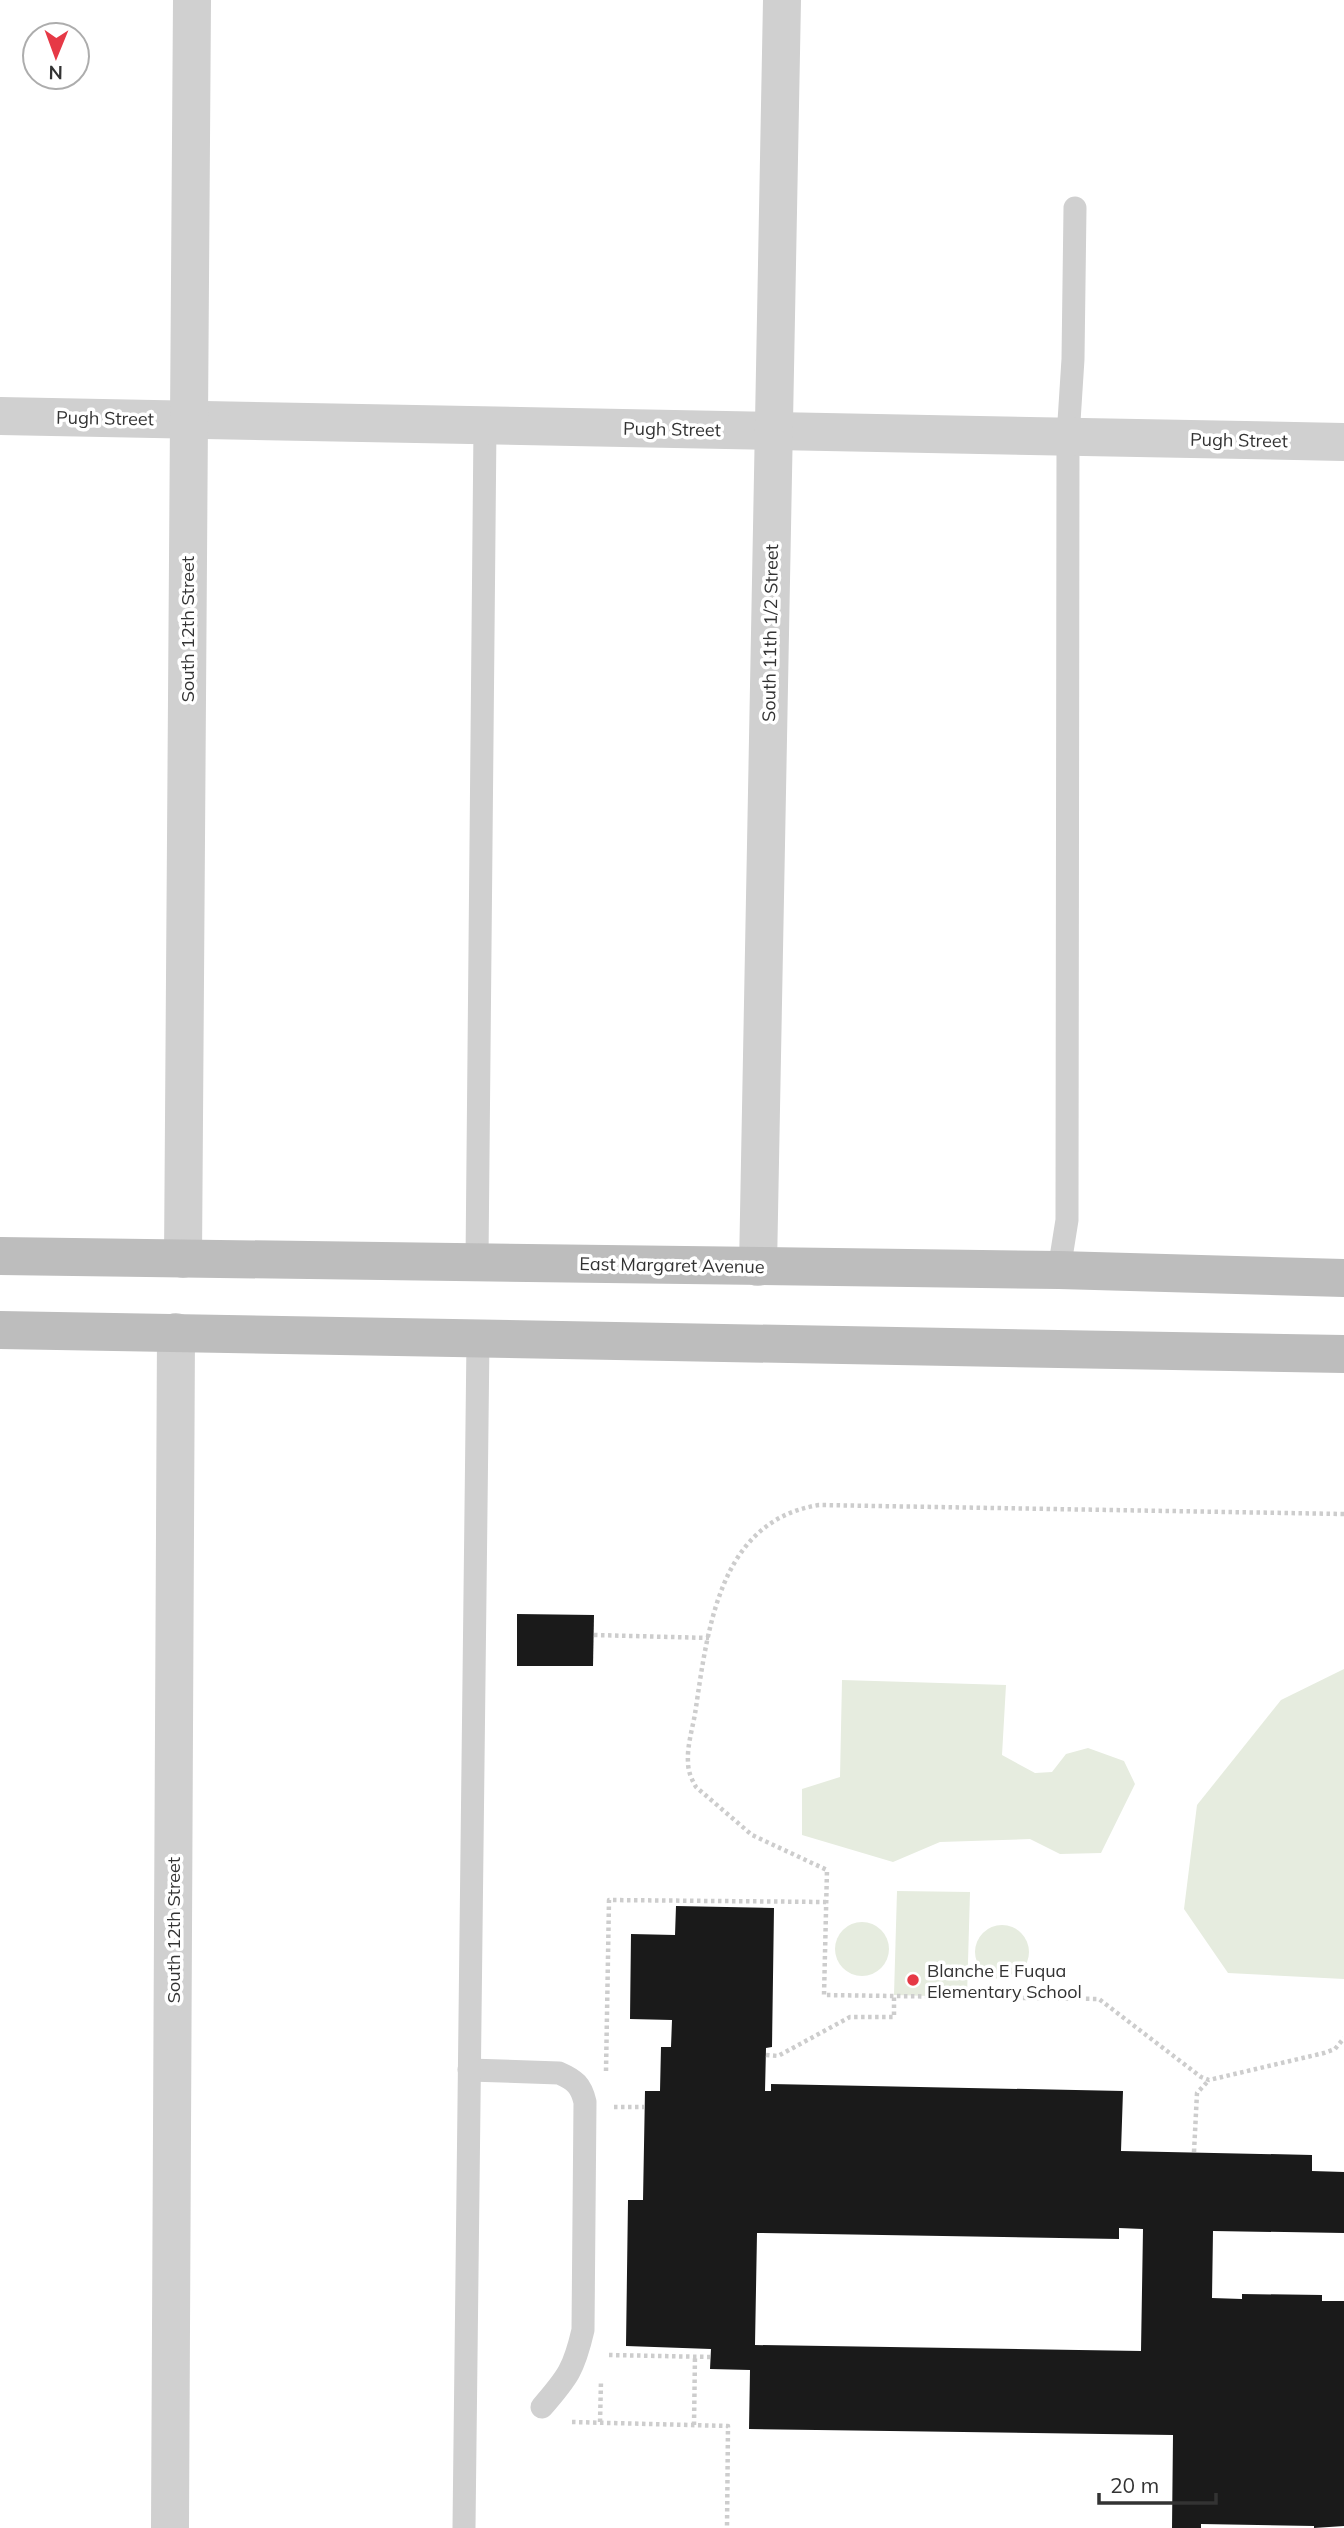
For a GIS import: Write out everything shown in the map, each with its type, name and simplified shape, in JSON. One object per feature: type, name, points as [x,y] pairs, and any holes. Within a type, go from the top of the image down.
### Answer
[{"type":"main road","name":"East Margaret Avenue","points":[[0,1256],[1059,1270],[1344,1278]]},
{"type":"main road","points":[[0,1330],[1344,1354]]},
{"type":"street","name":"South 12th Street","points":[[183,1259],[192,0]]},
{"type":"street","name":"South 11th 1/2 Street","points":[[758,1267],[782,0]]},
{"type":"street","name":"Pugh Street","points":[[0,416],[1344,442]]},
{"type":"street","name":"South 12th Street","points":[[170,2528],[176,1332]]},
{"type":"lane","points":[[1059,1270],[1067,1220],[1068,437],[1073,372],[1074,208]]},
{"type":"lane","points":[[477,1261],[485,426]]},
{"type":"lane","points":[[464,2528],[478,1339]]},
{"type":"lane","points":[[469,2070],[559,2073],[582,2087],[585,2102],[583,2330],[576,2362],[563,2383],[542,2407]]},
{"type":"path","points":[[1344,1514],[819,1506],[800,1508],[780,1516],[763,1528],[745,1547],[721,1592],[709,1638],[688,1762],[690,1777],[696,1787],[752,1835],[827,1870],[824,1995],[1099,1999],[1201,2077],[1209,2080],[1324,2053],[1335,2049],[1344,2038]]},
{"type":"path","points":[[594,1634],[709,1638]]},
{"type":"path","points":[[606,2079],[609,1899],[826,1902]]},
{"type":"path","points":[[766,2055],[778,2056],[850,2017],[894,2017],[894,1995]]},
{"type":"path","points":[[1194,2152],[1197,2093],[1209,2080]]},
{"type":"path","points":[[606,2106],[644,2107]]},
{"type":"path","points":[[601,2355],[710,2357]]},
{"type":"path","points":[[694,2425],[695,2357]]},
{"type":"path","points":[[600,2422],[601,2368]]},
{"type":"path","points":[[561,2422],[728,2426],[727,2528]]},
{"type":"shaded area","points":[[1344,1669],[1344,1979],[1228,1973],[1184,1909],[1197,1805],[1281,1700]]},
{"type":"shaded area","points":[[842,1680],[1006,1685],[1002,1755],[1035,1773],[1052,1772],[1066,1754],[1088,1748],[1124,1761],[1135,1784],[1101,1853],[1060,1854],[1030,1839],[940,1842],[893,1862],[802,1835],[802,1789],[840,1777]]},
{"type":"shaded area","points":[[897,1891],[970,1892],[967,1997],[894,1995]]},
{"type":"shaded area","points":[[862,1922],[881,1930],[889,1949],[881,1968],[862,1976],[843,1968],[835,1949],[843,1930]]},
{"type":"shaded area","points":[[1002,1925],[1021,1933],[1029,1952],[1021,1971],[1002,1979],[983,1971],[975,1952],[983,1933]]},
{"type":"building","points":[[517,1614],[594,1615],[593,1666],[517,1666]]},
{"type":"building","points":[[676,1906],[774,1908],[772,2047],[766,2048],[765,2091],[771,2091],[771,2084],[1123,2091],[1121,2151],[1312,2155],[1312,2171],[1344,2172],[1344,2233],[1213,2231],[1212,2298],[1242,2299],[1242,2294],[1322,2295],[1322,2301],[1344,2301],[1344,2526],[1314,2528],[1201,2524],[1201,2528],[1172,2528],[1173,2435],[749,2429],[750,2370],[710,2369],[711,2349],[626,2346],[628,2200],[643,2200],[645,2091],[660,2091],[661,2047],[671,2047],[672,2020],[630,2019],[631,1934],[675,1935]],"holes":[[[1119,2228],[1143,2229],[1141,2351],[755,2345],[757,2233],[1119,2239]]]},
{"type":"place","name":"Blanche E Fuqua Elementary School","points":[[913,1980]]}]
